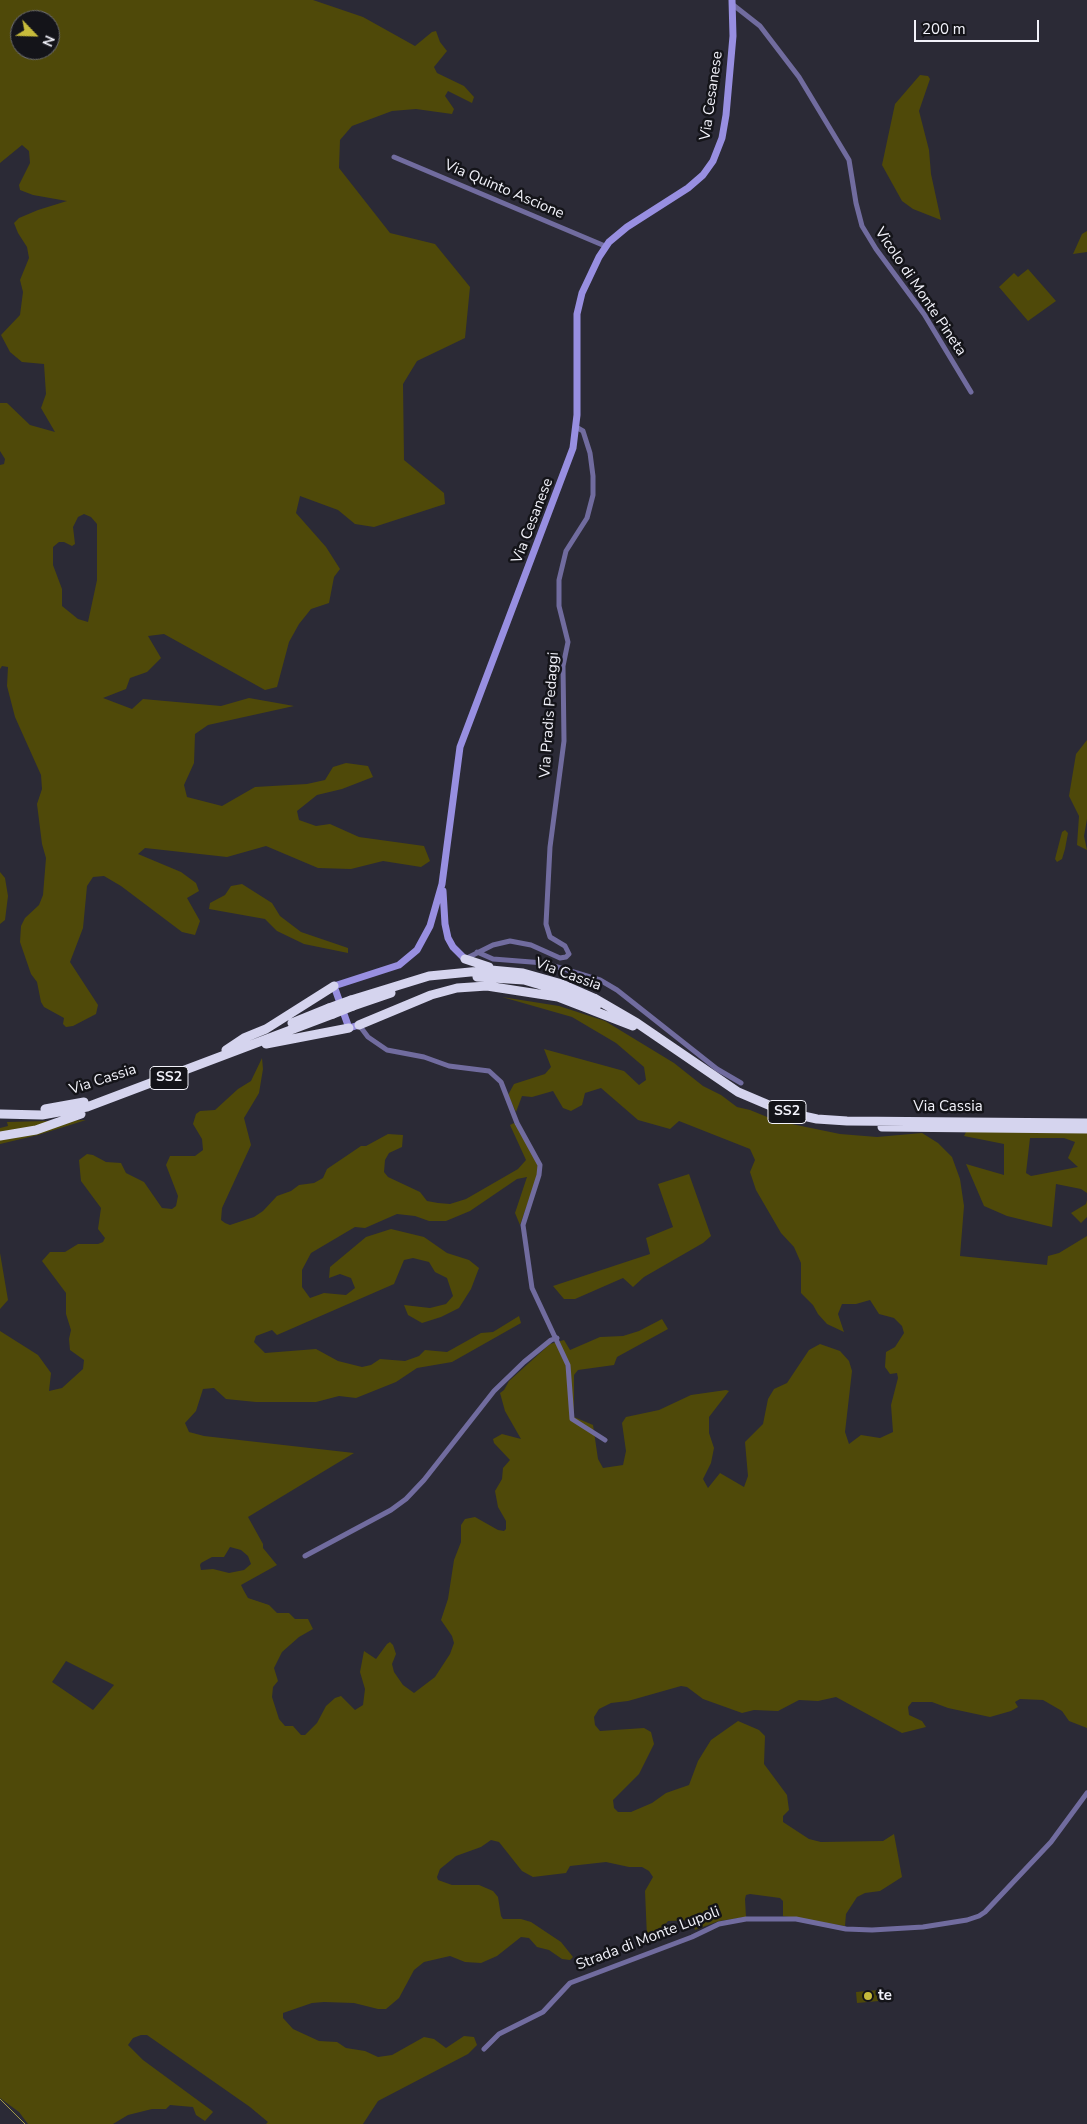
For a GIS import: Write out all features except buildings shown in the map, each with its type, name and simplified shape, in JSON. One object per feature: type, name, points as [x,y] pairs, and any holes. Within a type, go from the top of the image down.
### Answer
[{"type":"highway","points":[[465,959],[478,965],[524,973]]},
{"type":"highway","name":"Via Cassia","points":[[0,1108],[40,1109],[86,1102],[429,976],[491,970],[524,973],[562,984],[594,998],[636,1023],[738,1092],[785,1112],[817,1119],[847,1121],[1087,1123]]},
{"type":"highway","name":"Via Cassia","points":[[352,1003],[429,981],[454,977],[494,976],[524,980],[561,991],[608,1011],[633,1026],[735,1097],[773,1114],[803,1122],[821,1126],[852,1127],[1087,1129]]},
{"type":"highway","points":[[226,1050],[244,1038],[266,1029],[320,993],[334,986]]},
{"type":"highway","points":[[359,1025],[431,995],[457,988],[487,986],[558,997],[633,1026]]},
{"type":"highway","name":"Via Cassia","points":[[0,1114],[55,1114],[79,1110],[241,1050],[331,1011]]},
{"type":"highway","points":[[241,1050],[349,1028]]},
{"type":"highway","points":[[0,1136],[36,1130],[85,1112],[112,1099]]},
{"type":"street","name":"Via Cesanese","points":[[334,986],[393,968],[413,955],[428,933],[442,884],[460,747],[568,467],[576,427],[578,310],[587,281],[605,246],[627,227],[692,186],[713,161],[722,138],[726,115],[732,55],[732,2]]},
{"type":"street","name":"Vicolo di Monte Pineta","points":[[732,2],[760,26],[799,76],[849,160],[856,204],[862,226],[876,249],[924,314],[971,392]]},
{"type":"street","name":"Via Quinto Ascione","points":[[394,157],[605,246]]},
{"type":"street","name":"Via Pradis Pedaggi","points":[[465,959],[497,944],[515,941],[539,948],[560,958],[564,958],[569,954],[565,946],[550,937],[546,924],[551,840],[564,741],[563,666],[568,642],[559,610],[559,580],[566,551],[587,518],[593,495],[590,453],[584,432],[576,427]]},
{"type":"street","points":[[442,884],[446,930],[453,947],[465,959]]},
{"type":"street","points":[[477,952],[492,959],[544,963],[600,980],[616,990],[717,1069],[741,1082]]},
{"type":"street","points":[[334,986],[349,1028],[359,1025],[368,1038],[387,1050],[424,1057],[449,1066],[489,1071],[501,1082],[516,1123],[540,1163],[539,1175],[524,1217],[523,1232],[532,1288],[557,1338],[569,1370],[572,1419],[605,1440]]},
{"type":"street","points":[[305,1556],[406,1499],[424,1480],[499,1386],[531,1356],[551,1340],[557,1338]]},
{"type":"street","name":"Strada di Monte Lupoli","points":[[484,2049],[499,2034],[543,2012],[570,1983],[692,1937],[719,1924],[746,1919],[796,1918],[846,1929],[872,1930],[923,1927],[967,1920],[979,1916],[1052,1842],[1087,1793]]},
{"type":"shaded area","points":[[0,0],[313,0],[363,17],[415,46],[432,32],[436,31],[440,42],[447,51],[434,67],[437,73],[464,86],[474,97],[472,103],[448,91],[445,96],[454,109],[452,114],[416,109],[392,111],[352,126],[340,140],[339,168],[390,233],[435,244],[470,287],[465,338],[417,361],[403,384],[404,460],[444,493],[445,504],[374,527],[355,524],[338,510],[300,496],[296,513],[326,547],[340,569],[334,577],[329,603],[311,609],[299,624],[289,642],[277,687],[265,690],[164,634],[148,636],[161,658],[147,672],[130,678],[126,689],[103,698],[132,709],[143,699],[221,706],[249,698],[294,706],[208,725],[195,734],[194,763],[184,785],[187,797],[222,806],[255,787],[307,784],[325,780],[333,767],[346,763],[368,766],[373,777],[342,789],[317,795],[297,811],[299,820],[316,826],[330,824],[359,837],[424,846],[430,861],[421,867],[383,861],[351,869],[318,868],[266,846],[227,857],[145,848],[138,854],[181,872],[196,883],[199,891],[187,898],[200,921],[195,935],[182,932],[121,886],[104,876],[93,877],[87,886],[83,928],[70,962],[98,1005],[96,1014],[73,1026],[66,1027],[63,1024],[64,1018],[44,1007],[41,1002],[37,982],[31,974],[20,942],[21,926],[25,918],[39,905],[43,895],[46,858],[42,844],[37,804],[42,789],[41,775],[15,717],[7,686],[8,667],[2,666],[0,669],[0,465],[4,464],[5,459],[0,451],[0,403],[7,403],[30,425],[55,432],[41,408],[46,394],[44,364],[22,362],[10,352],[1,335],[20,315],[23,292],[20,280],[29,258],[27,247],[14,223],[19,218],[38,210],[67,201],[33,195],[20,190],[19,185],[30,163],[29,151],[22,145],[0,163]],"holes":[[[84,514],[91,517],[97,524],[97,580],[88,622],[78,619],[62,606],[62,589],[53,565],[53,547],[59,542],[72,546],[75,544],[73,527],[78,517]]]},
{"type":"shaded area","points":[[920,75],[928,76],[930,79],[919,111],[929,150],[931,174],[941,220],[913,209],[902,201],[882,165],[895,104]]},
{"type":"shaded area","points":[[1087,231],[1087,252],[1073,254],[1082,234]]},
{"type":"shaded area","points":[[1028,269],[1056,301],[1028,321],[999,287],[1014,273],[1018,277]]},
{"type":"shaded area","points":[[1087,740],[1087,819],[1084,836],[1087,850],[1077,845],[1079,816],[1069,796],[1076,754]]},
{"type":"shaded area","points":[[1065,830],[1068,833],[1065,849],[1062,859],[1057,862],[1055,859],[1062,832]]},
{"type":"shaded area","points":[[0,872],[5,878],[8,896],[5,920],[0,924]]},
{"type":"shaded area","points":[[242,884],[272,903],[280,916],[301,932],[348,948],[348,953],[304,944],[277,931],[265,919],[209,909],[210,903],[225,895],[231,886]]},
{"type":"shaded area","points":[[502,997],[559,1006],[605,1021],[674,1063],[703,1086],[721,1095],[737,1107],[777,1121],[840,1134],[877,1137],[922,1133],[938,1143],[952,1157],[960,1179],[964,1206],[960,1256],[1047,1265],[1048,1256],[1059,1253],[1087,1236],[1087,1728],[1069,1721],[1062,1711],[1043,1700],[1020,1699],[1015,1702],[1018,1707],[990,1717],[948,1708],[932,1702],[912,1702],[908,1707],[909,1715],[922,1721],[926,1727],[902,1733],[836,1697],[818,1701],[799,1700],[778,1711],[754,1710],[742,1713],[703,1699],[687,1687],[681,1686],[628,1701],[611,1703],[599,1709],[594,1717],[595,1725],[600,1731],[644,1728],[651,1732],[654,1744],[639,1774],[613,1800],[614,1808],[618,1812],[631,1812],[652,1803],[666,1793],[689,1785],[698,1761],[711,1740],[738,1721],[759,1730],[765,1736],[764,1764],[787,1795],[789,1810],[783,1816],[783,1822],[809,1839],[821,1842],[883,1841],[894,1834],[902,1877],[880,1891],[865,1893],[857,1897],[846,1914],[845,1926],[783,1916],[783,1901],[780,1898],[750,1894],[746,1895],[745,1899],[746,1917],[719,1921],[695,1930],[692,1920],[668,1921],[663,1927],[663,1939],[659,1940],[647,1937],[645,1891],[653,1877],[649,1871],[642,1867],[629,1867],[606,1862],[570,1866],[566,1873],[533,1877],[522,1871],[499,1842],[491,1840],[481,1847],[456,1856],[440,1869],[437,1877],[438,1880],[452,1885],[479,1885],[493,1891],[498,1897],[503,1919],[521,1919],[531,1922],[561,1942],[573,1957],[570,1960],[562,1959],[549,1950],[537,1947],[529,1938],[521,1937],[497,1956],[481,1963],[465,1962],[450,1956],[424,1962],[414,1970],[399,1998],[386,2009],[354,2003],[324,2002],[312,2003],[283,2013],[283,2018],[293,2029],[319,2041],[337,2042],[346,2048],[365,2051],[378,2057],[392,2055],[424,2037],[434,2039],[446,2048],[464,2036],[474,2037],[477,2045],[468,2054],[378,2101],[363,2124],[266,2124],[268,2122],[250,2107],[147,2035],[141,2035],[133,2038],[128,2045],[143,2060],[211,2110],[213,2112],[205,2121],[196,2115],[193,2107],[170,2105],[166,2109],[152,2109],[128,2115],[113,2124],[28,2124],[19,2112],[0,2098],[0,1331],[38,1355],[51,1373],[49,1391],[62,1388],[83,1369],[84,1360],[70,1350],[69,1339],[71,1330],[66,1314],[66,1293],[42,1261],[50,1252],[65,1252],[78,1244],[98,1244],[103,1242],[105,1238],[98,1229],[101,1208],[81,1181],[79,1160],[87,1154],[106,1162],[121,1163],[126,1173],[144,1182],[162,1208],[172,1209],[176,1206],[178,1196],[166,1165],[170,1156],[195,1156],[203,1150],[202,1139],[193,1124],[196,1114],[200,1111],[215,1110],[238,1089],[251,1081],[262,1058],[263,1069],[259,1093],[244,1118],[251,1145],[222,1208],[221,1220],[230,1225],[254,1217],[263,1211],[277,1196],[291,1191],[299,1185],[314,1183],[323,1178],[327,1169],[361,1146],[366,1146],[388,1134],[403,1135],[402,1147],[389,1153],[385,1160],[384,1172],[388,1177],[420,1192],[427,1201],[438,1203],[450,1204],[466,1199],[518,1169],[526,1160],[510,1125],[514,1123],[538,1160],[538,1174],[520,1225],[515,1213],[527,1177],[517,1179],[470,1211],[446,1221],[429,1221],[415,1216],[397,1214],[365,1228],[355,1227],[311,1253],[302,1270],[302,1287],[310,1298],[324,1293],[346,1295],[355,1288],[351,1278],[340,1274],[329,1278],[330,1267],[366,1237],[391,1229],[424,1237],[447,1253],[469,1260],[479,1268],[471,1289],[459,1308],[441,1317],[422,1323],[408,1315],[404,1305],[430,1308],[446,1304],[453,1296],[447,1278],[435,1272],[429,1262],[413,1258],[404,1260],[394,1284],[277,1335],[272,1330],[256,1336],[254,1342],[265,1353],[316,1349],[338,1361],[362,1367],[371,1365],[380,1359],[405,1361],[419,1356],[425,1350],[447,1352],[481,1333],[493,1332],[519,1316],[521,1323],[452,1362],[417,1368],[396,1382],[356,1398],[339,1396],[316,1402],[256,1402],[226,1399],[214,1388],[203,1389],[196,1411],[185,1423],[189,1432],[204,1436],[354,1453],[248,1517],[263,1544],[263,1548],[277,1565],[241,1585],[248,1598],[269,1605],[277,1613],[289,1613],[295,1619],[308,1619],[313,1629],[299,1637],[282,1652],[274,1668],[278,1681],[273,1687],[272,1697],[279,1719],[285,1726],[293,1726],[301,1735],[305,1735],[317,1723],[326,1706],[335,1698],[341,1696],[355,1710],[363,1705],[365,1689],[360,1672],[364,1651],[376,1659],[390,1642],[396,1654],[392,1664],[394,1672],[403,1685],[414,1693],[435,1677],[450,1654],[454,1643],[452,1636],[441,1620],[448,1599],[454,1560],[461,1542],[461,1525],[465,1519],[475,1517],[498,1530],[504,1531],[506,1529],[506,1521],[498,1507],[495,1491],[502,1479],[503,1468],[510,1460],[494,1443],[493,1439],[502,1434],[521,1439],[505,1411],[500,1393],[509,1381],[550,1344],[564,1340],[570,1350],[600,1337],[623,1336],[639,1331],[662,1319],[668,1329],[617,1357],[614,1365],[578,1370],[574,1375],[574,1417],[593,1425],[598,1459],[603,1468],[623,1465],[626,1451],[622,1423],[626,1417],[659,1410],[691,1395],[726,1390],[729,1391],[709,1417],[709,1433],[714,1448],[711,1463],[703,1479],[708,1488],[720,1473],[744,1487],[748,1476],[745,1442],[763,1424],[768,1399],[774,1389],[787,1383],[809,1350],[820,1344],[840,1351],[849,1361],[852,1371],[845,1432],[849,1444],[861,1435],[880,1438],[893,1432],[891,1405],[898,1378],[897,1373],[890,1374],[885,1367],[886,1352],[895,1347],[904,1333],[902,1326],[894,1318],[879,1314],[870,1300],[856,1304],[842,1304],[838,1314],[844,1332],[827,1324],[818,1314],[813,1305],[801,1293],[801,1263],[794,1247],[781,1233],[756,1190],[750,1172],[755,1160],[750,1149],[679,1121],[670,1129],[638,1120],[601,1088],[585,1093],[582,1105],[571,1111],[563,1108],[553,1091],[532,1097],[522,1096],[516,1112],[508,1095],[514,1084],[545,1074],[551,1067],[544,1049],[624,1071],[639,1085],[646,1080],[644,1067],[616,1043],[572,1017]],"holes":[[[230,1547],[241,1550],[248,1556],[251,1564],[244,1570],[229,1573],[213,1569],[201,1570],[201,1563],[212,1557],[224,1557]],[[66,1661],[114,1685],[93,1710],[52,1682]]]},
{"type":"shaded area","points":[[86,1120],[38,1135],[0,1144],[0,1128],[8,1126],[7,1122]]},
{"type":"shaded area","points":[[967,1130],[1087,1133],[1087,1193],[1081,1189],[1056,1184],[1052,1227],[1007,1216],[984,1206],[966,1164],[1004,1175],[1004,1144],[964,1136]],"holes":[[[1030,1138],[1064,1138],[1075,1142],[1068,1158],[1078,1167],[1031,1176],[1026,1173]]]},
{"type":"shaded area","points":[[689,1174],[711,1236],[703,1243],[644,1277],[633,1287],[623,1278],[575,1299],[564,1299],[553,1286],[650,1254],[646,1238],[673,1227],[658,1184]]},
{"type":"shaded area","points":[[1087,1200],[1087,1217],[1081,1223],[1071,1213],[1086,1204]]},
{"type":"shaded area","points":[[0,1253],[8,1300],[0,1309]]},
{"type":"shaded area","name":"te","points":[[879,1990],[879,2001],[857,2003],[856,1992]]},
{"type":"waterway","points":[[0,2099],[25,2124]]},
{"type":"place","name":"te","points":[[868,1996]]}]
